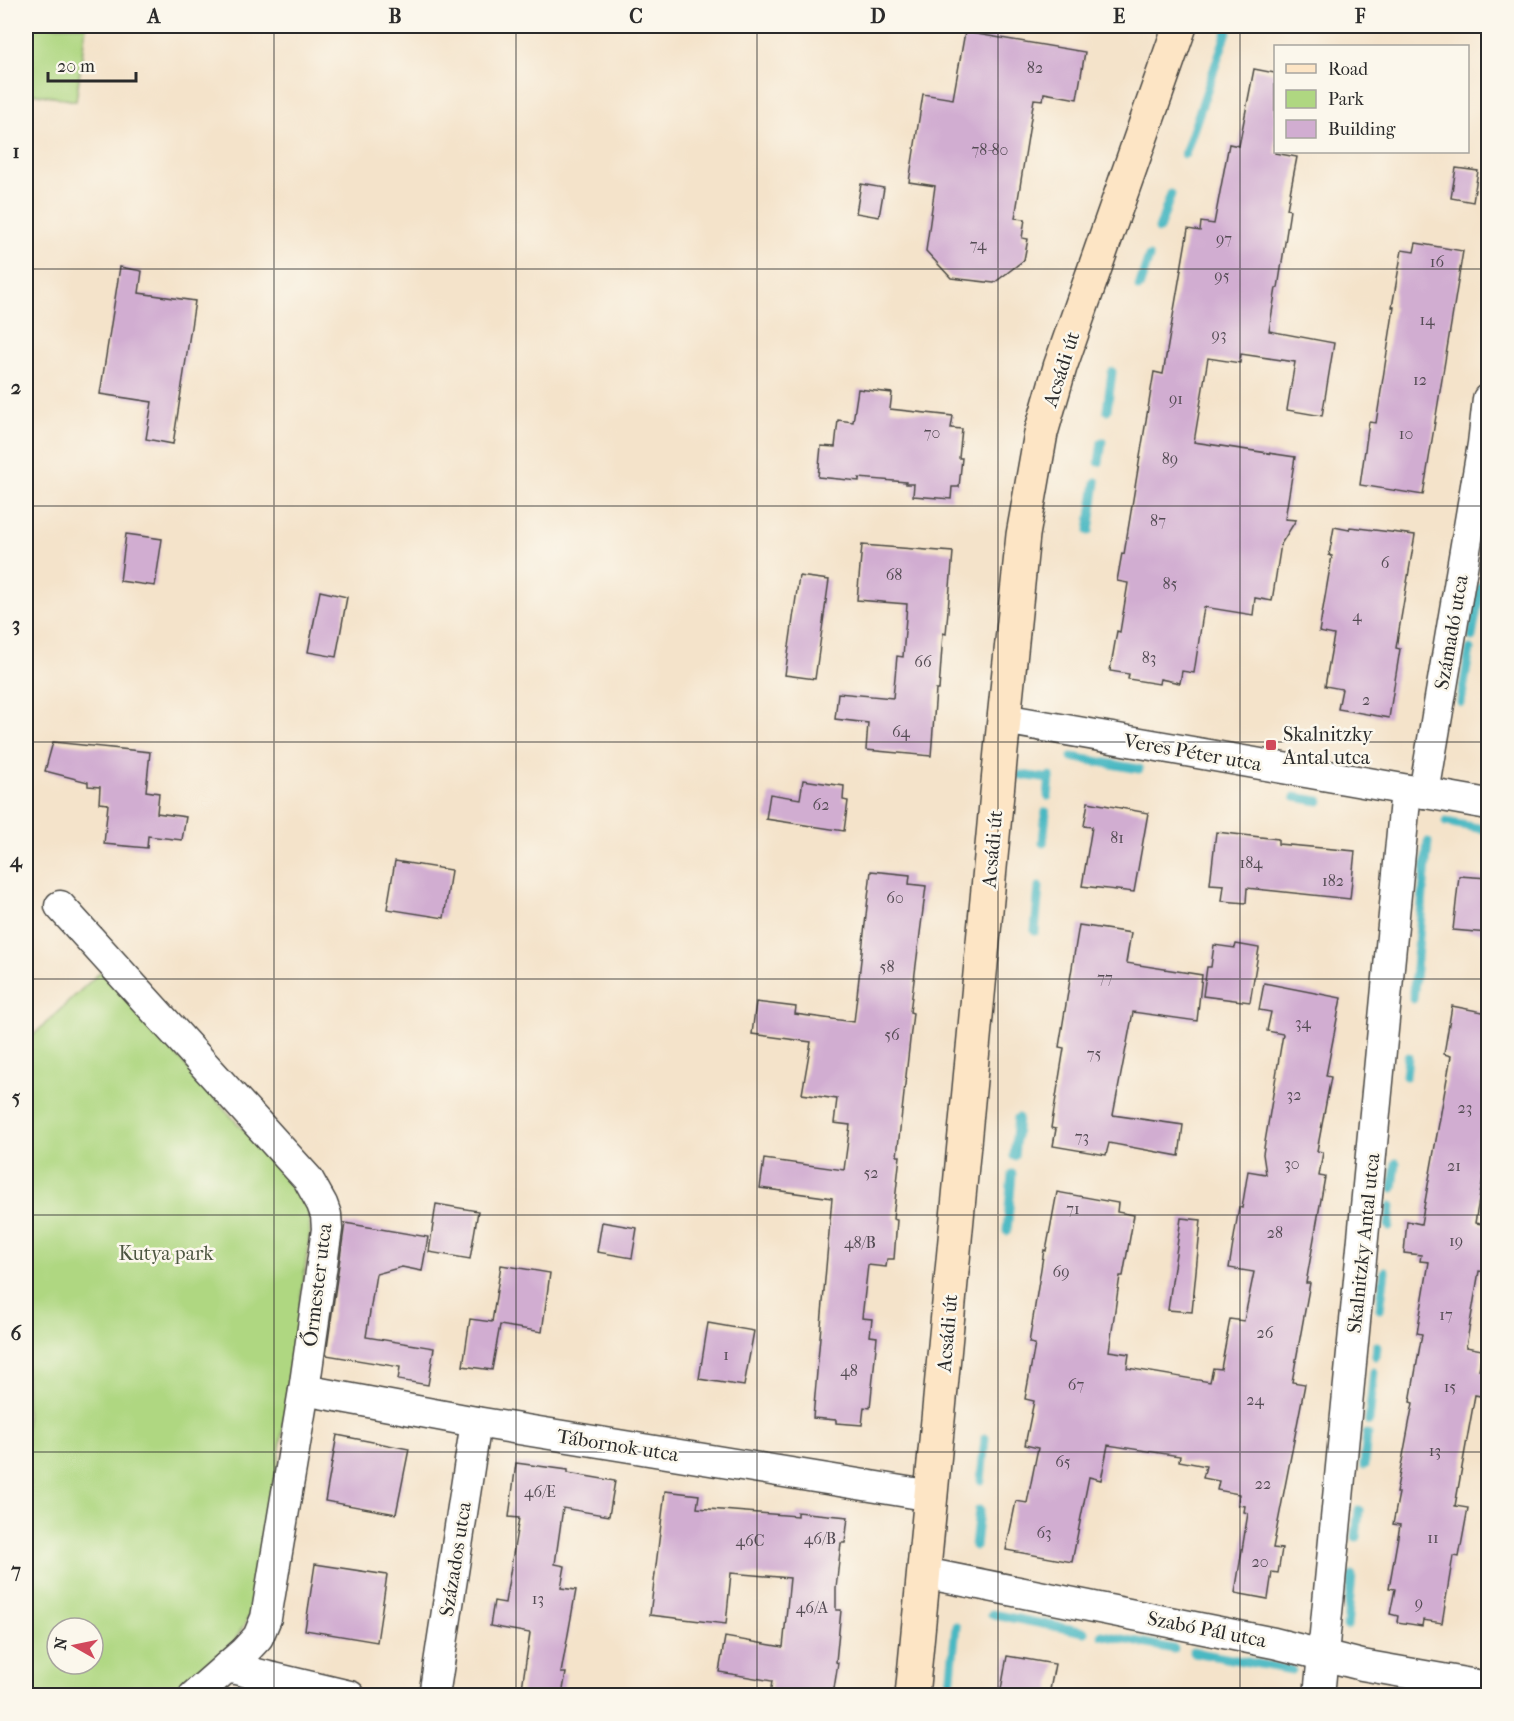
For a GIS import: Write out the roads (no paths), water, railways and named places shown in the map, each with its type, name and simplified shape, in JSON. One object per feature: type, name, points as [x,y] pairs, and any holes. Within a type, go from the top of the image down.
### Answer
[{"type":"main road","name":"Acsádi út","points":[[912,1695],[1022,546],[1041,433],[1060,367],[1180,26]]},
{"type":"street","points":[[1488,374],[1488,392]]},
{"type":"street","name":"Számadó utca","points":[[1415,791],[1483,444],[1488,399]]},
{"type":"street","name":"Veres Péter utca","points":[[1004,719],[1488,804]]},
{"type":"street","name":"Skalnitzky Antal utca","points":[[1319,1695],[1415,791]]},
{"type":"street","name":"Őrmester utca","points":[[60,906],[308,1179],[326,1215],[327,1229],[304,1390],[266,1618],[258,1637],[194,1695]]},
{"type":"street","name":"Tábornok utca","points":[[304,1390],[476,1422],[932,1496]]},
{"type":"street","name":"Százados utca","points":[[434,1695],[476,1422]]},
{"type":"street","name":"Szabó Pál utca","points":[[924,1573],[1274,1642],[1369,1666],[1488,1687]]},
{"type":"street","points":[[227,1667],[350,1695]]},
{"type":"waterway","points":[[1185,154],[1229,26]]},
{"type":"waterway","points":[[1159,229],[1171,194]]},
{"type":"waterway","points":[[1139,287],[1149,257]]},
{"type":"waterway","points":[[1107,410],[1112,372]]},
{"type":"waterway","points":[[1099,462],[1102,442]]},
{"type":"waterway","points":[[1089,531],[1096,482]]},
{"type":"waterway","points":[[1472,637],[1481,586]]},
{"type":"waterway","points":[[1461,702],[1470,649]]},
{"type":"waterway","points":[[1072,757],[1139,769]]},
{"type":"waterway","points":[[1021,775],[1050,779]]},
{"type":"waterway","points":[[1048,796],[1050,776]]},
{"type":"waterway","points":[[1295,797],[1319,801]]},
{"type":"waterway","points":[[1043,843],[1046,812]]},
{"type":"waterway","points":[[1446,822],[1488,830]]},
{"type":"waterway","points":[[1413,999],[1428,842]]},
{"type":"waterway","points":[[1035,931],[1039,887]]},
{"type":"waterway","points":[[1406,1076],[1408,1057]]},
{"type":"waterway","points":[[1014,1156],[1018,1118]]},
{"type":"waterway","points":[[1393,1188],[1396,1163]]},
{"type":"waterway","points":[[1007,1231],[1012,1174]]},
{"type":"waterway","points":[[1389,1226],[1391,1206]]},
{"type":"waterway","points":[[1380,1309],[1385,1271]]},
{"type":"waterway","points":[[1376,1356],[1377,1346]]},
{"type":"waterway","points":[[1369,1421],[1374,1372]]},
{"type":"waterway","points":[[1364,1465],[1367,1434]]},
{"type":"waterway","points":[[981,1480],[985,1438]]},
{"type":"waterway","points":[[975,1546],[979,1510]]},
{"type":"waterway","points":[[1356,1537],[1359,1510]]},
{"type":"waterway","points":[[1347,1626],[1352,1576]]},
{"type":"waterway","points":[[992,1614],[1085,1632]]},
{"type":"waterway","points":[[949,1696],[956,1626]]},
{"type":"waterway","points":[[1102,1635],[1174,1649]]},
{"type":"waterway","points":[[1193,1652],[1292,1670]]},
{"type":"place","name":"Skalnitzky Antal utca","points":[[1271,745]]},
{"type":"park label","name":"Kutya park","points":[[166,1253]]}]
